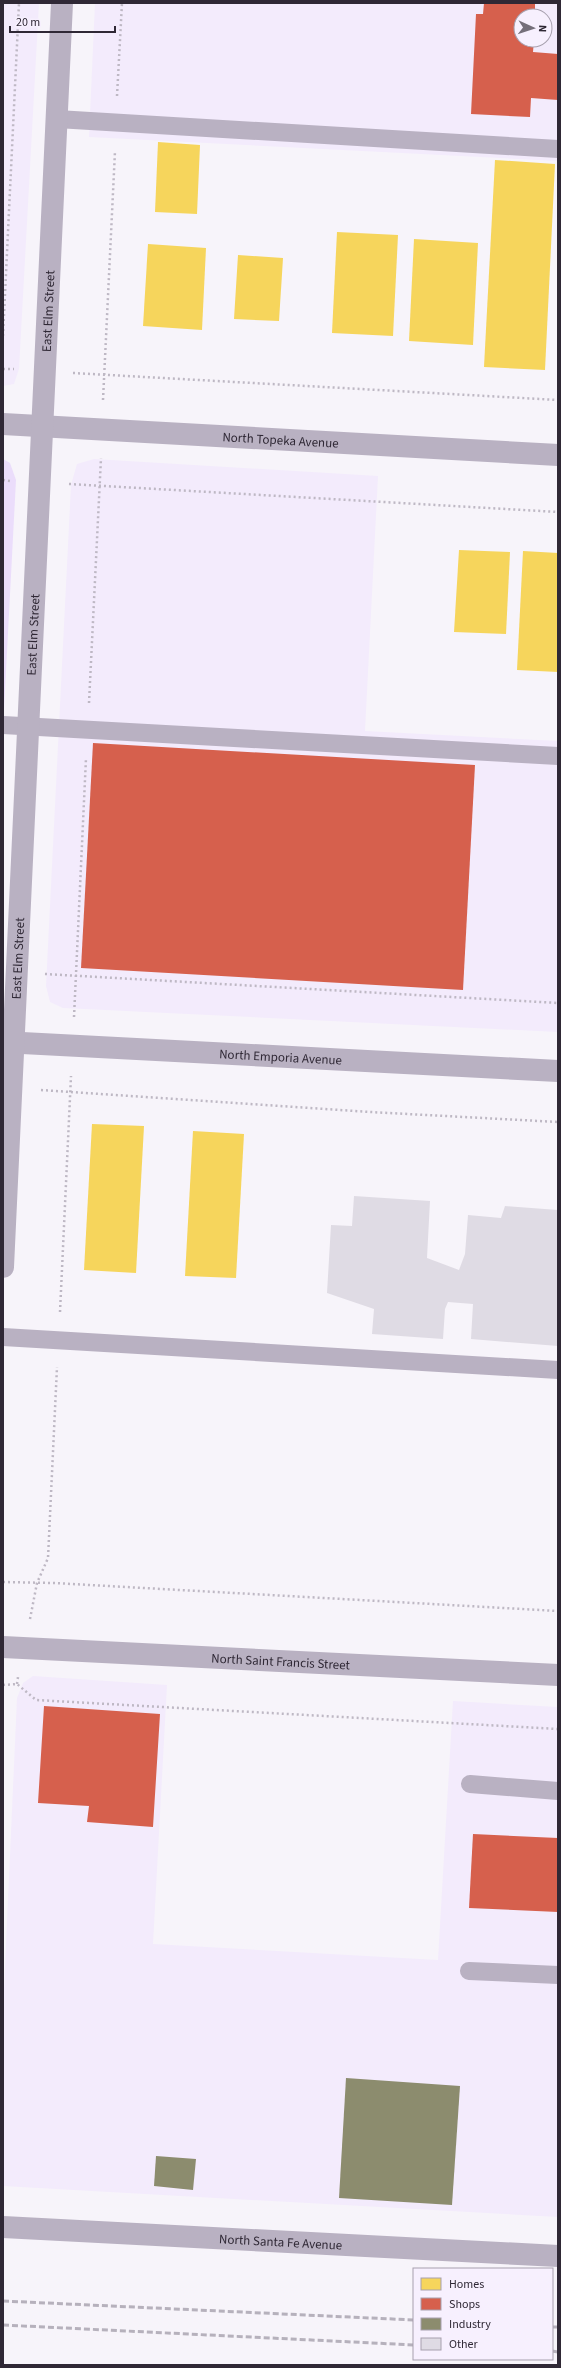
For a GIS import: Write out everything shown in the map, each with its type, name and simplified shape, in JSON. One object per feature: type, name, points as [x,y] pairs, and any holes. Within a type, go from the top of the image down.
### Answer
[{"type":"street","name":"East Elm Street","points":[[3,1267],[11,1088],[8,1042],[17,973],[62,3]]},
{"type":"street","name":"North Topeka Avenue","points":[[3,424],[558,455]]},
{"type":"street","name":"North Emporia Avenue","points":[[8,1042],[558,1071]]},
{"type":"street","name":"North Saint Francis Street","points":[[3,1647],[558,1675]]},
{"type":"street","name":"North Santa Fe Avenue","points":[[3,2227],[558,2256]]},
{"type":"lane","points":[[57,119],[558,150]]},
{"type":"lane","points":[[3,725],[558,756]]},
{"type":"lane","points":[[3,1337],[558,1370]]},
{"type":"lane","points":[[470,1784],[558,1791]]},
{"type":"lane","points":[[469,1970],[558,1975]]},
{"type":"path","points":[[3,336],[19,3]]},
{"type":"path","points":[[37,1583],[48,1558],[122,3]]},
{"type":"path","points":[[3,369],[558,400]]},
{"type":"path","points":[[3,480],[558,512]]},
{"type":"path","points":[[17,973],[558,1003]]},
{"type":"path","points":[[11,1088],[558,1122]]},
{"type":"path","points":[[3,1582],[558,1611]]},
{"type":"path","points":[[3,1685],[17,1684],[36,1700],[558,1729]]},
{"type":"shaded area","points":[[3,3],[39,3],[19,369],[14,384],[3,386]]},
{"type":"shaded area","points":[[95,3],[558,3],[558,161],[89,137]]},
{"type":"shaded area","points":[[3,459],[10,463],[16,480],[4,709]]},
{"type":"shaded area","points":[[94,459],[378,476],[365,731],[558,741],[558,1032],[63,1008],[50,1002],[46,986],[71,485],[77,464]]},
{"type":"shaded area","points":[[33,1676],[167,1685],[153,1944],[438,1960],[453,1701],[558,1707],[558,2217],[3,2186],[3,2012],[17,1698],[23,1683]]},
{"type":"building: Homes","points":[[158,142],[200,145],[197,214],[155,212]]},
{"type":"building: Homes","points":[[495,160],[555,164],[545,370],[484,367]]},
{"type":"building: Homes","points":[[337,232],[398,235],[393,336],[332,333]]},
{"type":"building: Homes","points":[[414,239],[478,243],[473,345],[409,341]]},
{"type":"building: Homes","points":[[148,244],[206,248],[202,330],[143,326]]},
{"type":"building: Homes","points":[[238,255],[283,258],[279,321],[234,319]]},
{"type":"building: Homes","points":[[459,550],[510,552],[506,634],[454,632]]},
{"type":"building: Homes","points":[[523,551],[558,553],[558,672],[517,670]]},
{"type":"building: Homes","points":[[92,1124],[144,1126],[136,1273],[84,1270]]},
{"type":"building: Homes","points":[[193,1131],[244,1134],[236,1278],[185,1276]]},
{"type":"building: Shops","points":[[484,3],[535,3],[535,8],[513,8],[513,48],[533,48],[533,52],[558,54],[558,100],[531,98],[530,117],[471,114],[476,14],[483,14]]},
{"type":"building: Shops","points":[[93,743],[475,765],[463,990],[81,968]]},
{"type":"building: Shops","points":[[44,1706],[160,1714],[153,1827],[87,1822],[89,1806],[38,1803]]},
{"type":"building: Shops","points":[[473,1834],[558,1838],[558,1912],[469,1908]]},
{"type":"building: Industry","points":[[346,2078],[460,2086],[452,2205],[339,2198]]},
{"type":"building: Industry","points":[[156,2156],[196,2159],[193,2190],[154,2186]]},
{"type":"building: Other","points":[[354,1196],[430,1201],[427,1258],[459,1270],[465,1254],[468,1215],[501,1218],[505,1206],[558,1210],[558,1346],[471,1339],[473,1304],[448,1302],[445,1309],[443,1339],[372,1334],[374,1309],[327,1293],[331,1225],[352,1226]]},
{"type":"railway","points":[[3,2301],[413,2320]]},
{"type":"railway","points":[[3,2325],[413,2345]]},
{"type":"railway","points":[[553,2327],[558,2327]]},
{"type":"railway","points":[[553,2351],[558,2352]]}]
